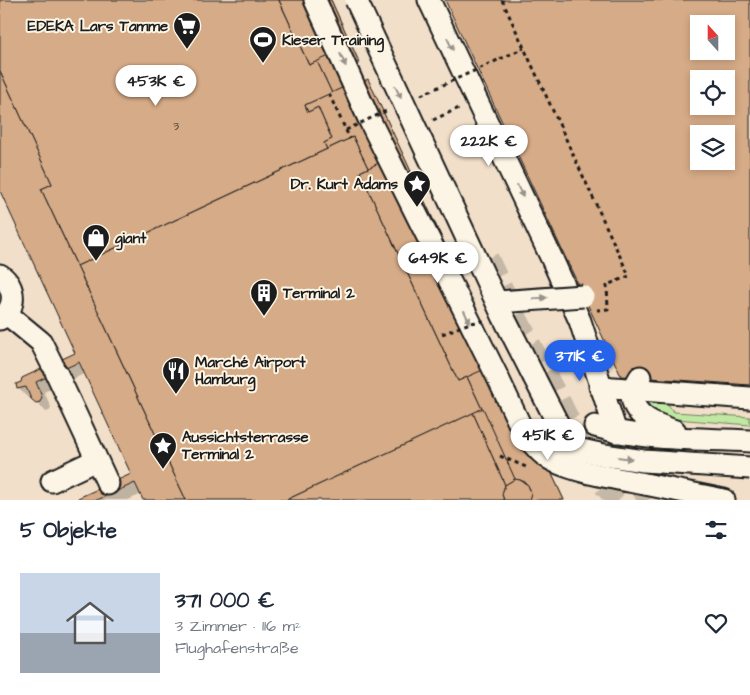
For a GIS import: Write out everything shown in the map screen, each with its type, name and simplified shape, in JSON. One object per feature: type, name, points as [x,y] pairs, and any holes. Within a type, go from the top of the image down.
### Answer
[{"type":"street","points":[[316,0],[369,119],[524,433],[604,455],[644,461],[750,468]]},
{"type":"street","points":[[356,0],[534,377],[529,388],[537,405],[558,424],[595,474]]},
{"type":"street","points":[[429,0],[580,321],[622,385],[632,396],[634,403],[644,418],[660,426],[701,438]]},
{"type":"street","points":[[0,276],[8,283],[12,293],[12,304],[3,316],[41,342],[111,493]]},
{"type":"street","points":[[497,302],[584,296]]},
{"type":"street","points":[[497,376],[495,389],[500,406],[544,455],[553,460],[595,474],[724,500]]},
{"type":"street","points":[[622,385],[750,398]]},
{"type":"street","points":[[616,432],[622,385]]},
{"type":"street","points":[[595,426],[616,432],[654,437],[750,441]]},
{"type":"street","points":[[52,481],[96,460]]},
{"type":"path","points":[[502,0],[629,276],[607,285],[608,309],[601,310]]},
{"type":"path","points":[[427,93],[524,48]]},
{"type":"path","points":[[329,94],[350,138]]},
{"type":"path","points":[[433,120],[476,101]]},
{"type":"green space","points":[[648,401],[666,402],[674,412],[750,417],[750,425],[663,418],[654,412]]},
{"type":"building","points":[[0,0],[279,0],[309,65],[317,61],[332,93],[305,105],[308,112],[318,107],[332,139],[324,143],[327,149],[77,266],[41,189],[52,184],[0,71]]},
{"type":"building","points":[[279,0],[331,0],[359,62],[351,66],[361,72],[361,76],[357,81],[332,93],[317,61],[309,65]]},
{"type":"building","points":[[279,0],[314,0],[338,52],[309,65]]},
{"type":"building","points":[[445,0],[750,0],[750,385],[621,376]]},
{"type":"building","points":[[0,71],[52,184],[41,189],[186,500],[143,500],[135,483],[97,500],[78,500],[78,498],[131,474],[79,362],[36,382],[42,397],[40,402],[36,403],[31,399],[26,387],[17,389],[16,384],[21,382],[22,378],[75,353],[0,191]]},
{"type":"building","points":[[368,79],[564,500],[529,500],[530,489],[525,482],[513,479],[505,485],[473,413],[482,409],[467,377],[458,381],[360,172],[368,168],[353,137],[327,149],[324,143],[332,139],[318,107],[308,112],[305,105],[357,81],[358,84]]},
{"type":"building","name":"Terminal 2","points":[[353,137],[368,168],[360,172],[458,381],[467,377],[482,409],[286,500],[186,500],[77,266]]},
{"type":"building","points":[[389,158],[487,368],[458,381],[360,172]]},
{"type":"building","points":[[483,408],[515,479],[505,485],[473,413]]},
{"type":"building","points":[[473,413],[505,485],[502,494],[504,500],[286,500]]},
{"type":"building","points":[[515,479],[528,485],[531,493],[529,500],[504,500],[502,494],[505,485]]},
{"type":"tunnel","points":[[488,258],[564,409],[591,469],[619,500]]},
{"type":"tunnel","points":[[616,432],[631,469],[648,500]]},
{"type":"place","name":"EDEKA Lars Tamme","points":[[187,50]]},
{"type":"place","name":"Kieser Training","points":[[263,64]]},
{"type":"place","name":"Dr. Kurt Adams","points":[[417,208]]},
{"type":"place","name":"giant","points":[[96,262]]},
{"type":"place","name":"Terminal 2","points":[[264,317]]},
{"type":"place","name":"Marché Airport Hamburg","points":[[176,395]]},
{"type":"place","name":"Aussichtsterrasse Terminal 2","points":[[163,470]]}]
